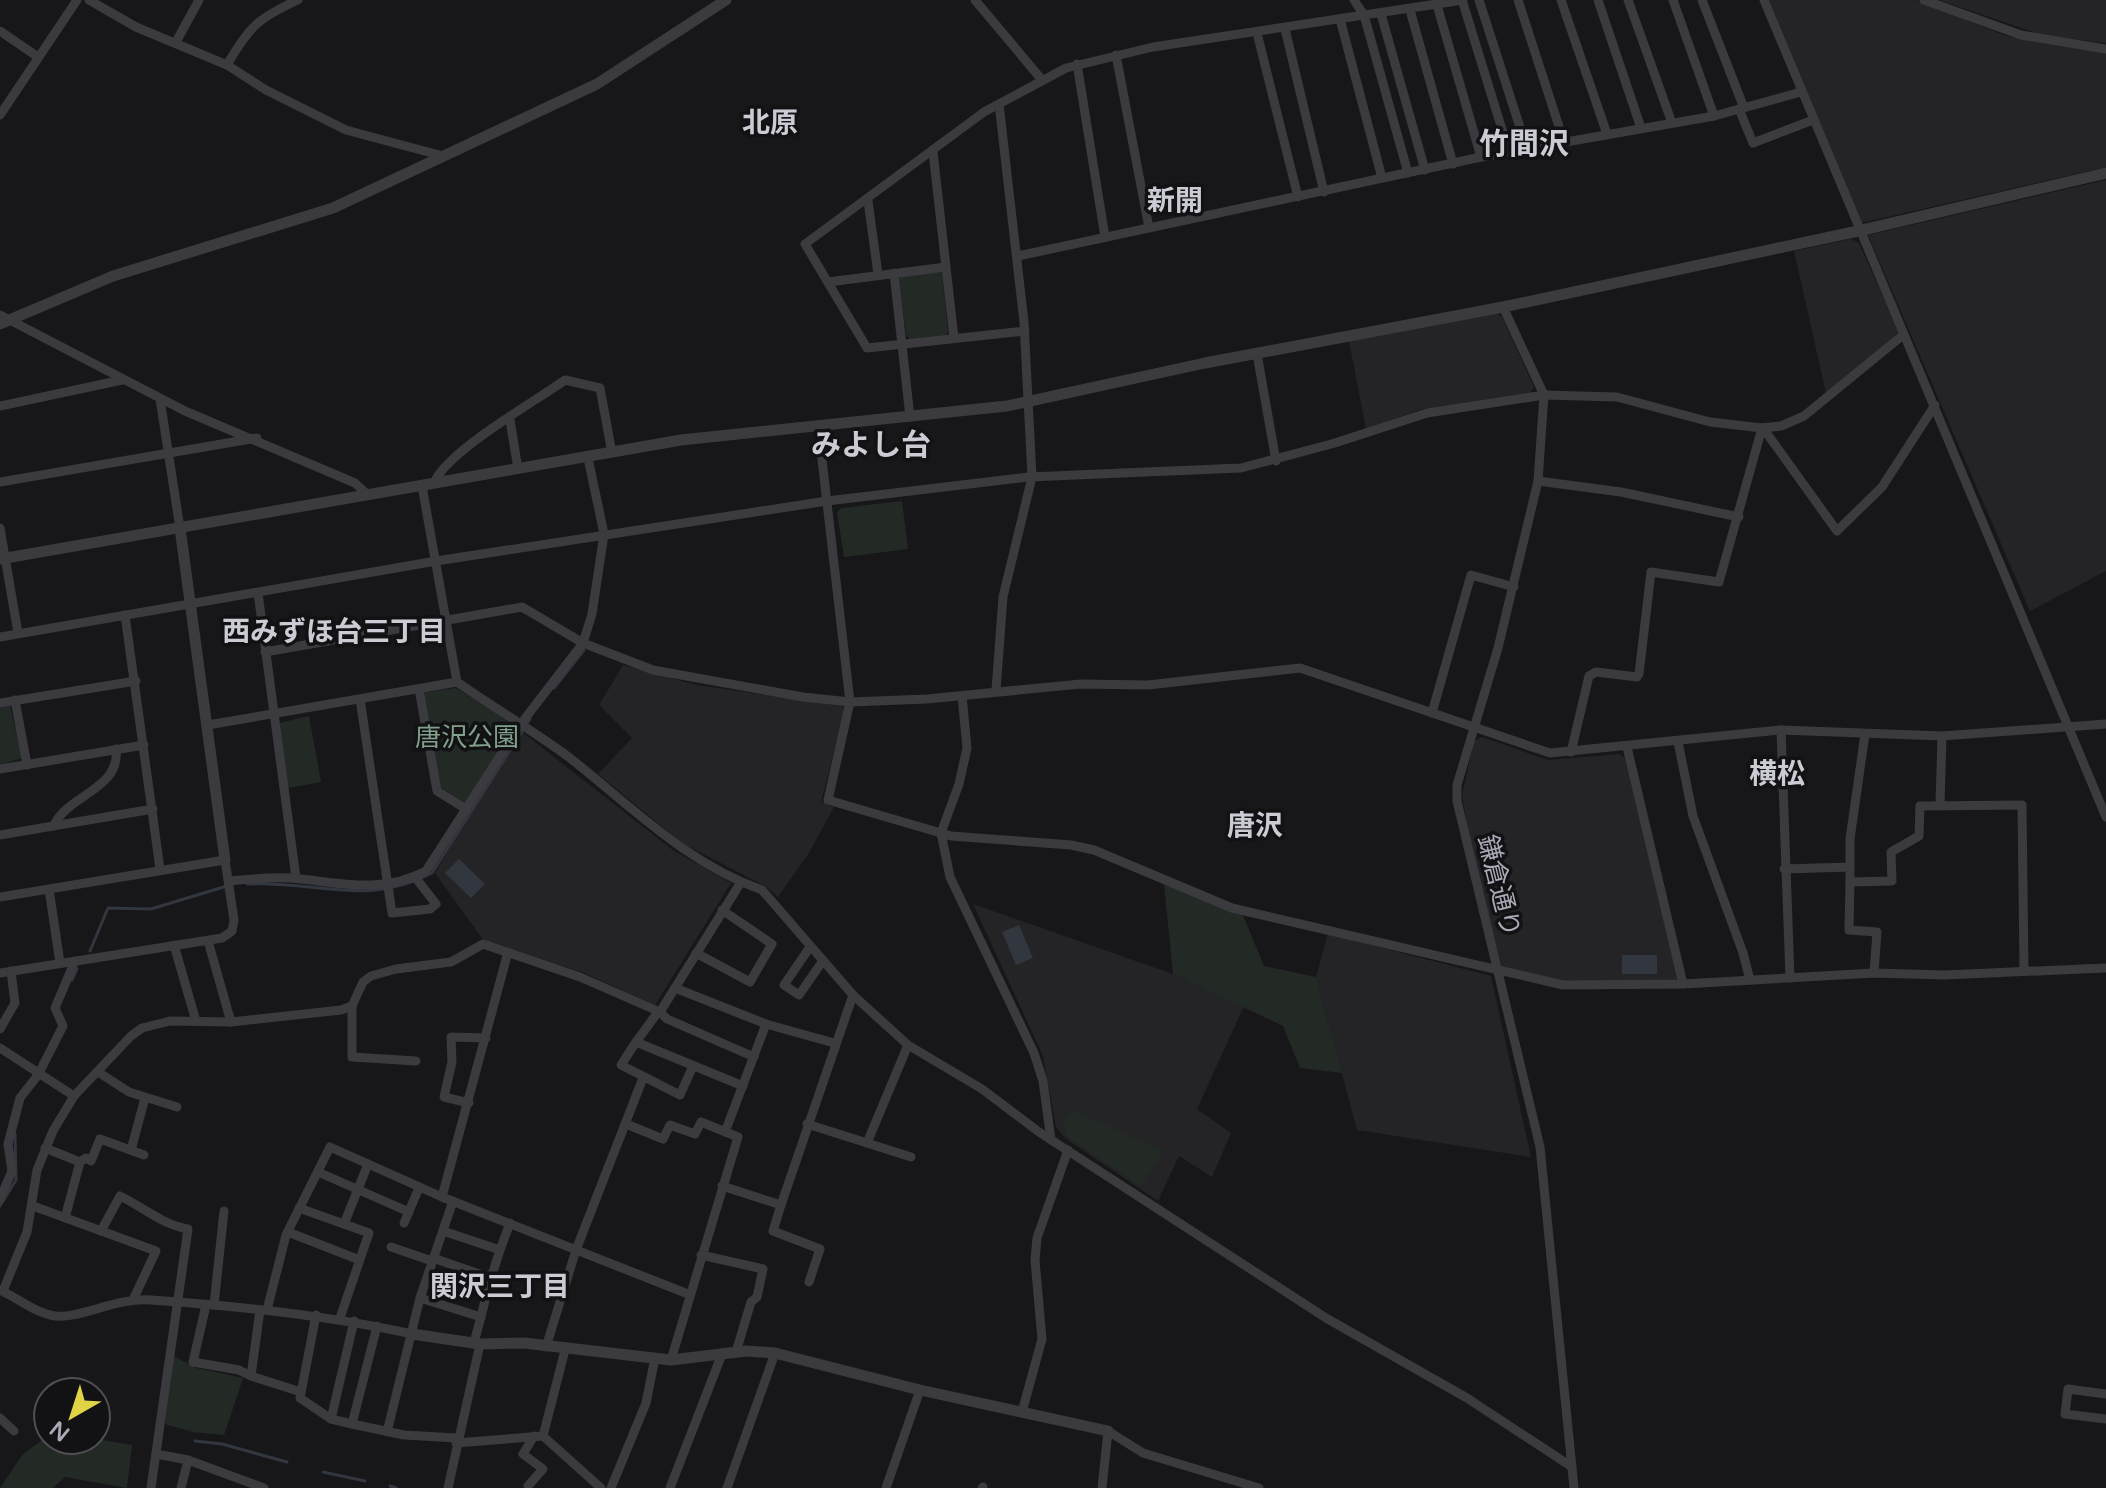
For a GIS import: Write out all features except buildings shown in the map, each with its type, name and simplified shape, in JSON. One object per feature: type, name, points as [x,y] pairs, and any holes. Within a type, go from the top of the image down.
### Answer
[{"type":"street","points":[[0,115],[77,0]]},
{"type":"street","points":[[89,0],[136,27],[227,65],[266,90],[346,130],[443,156]]},
{"type":"street","points":[[176,42],[199,0]]},
{"type":"street","points":[[227,65],[247,31],[259,19],[298,0]]},
{"type":"street","points":[[0,324],[113,276],[333,208],[597,84],[726,0]]},
{"type":"street","points":[[975,0],[1042,80]]},
{"type":"street","points":[[1354,0],[1364,15],[1408,173]]},
{"type":"street","points":[[1025,331],[867,348],[805,244],[999,104],[1077,64],[1116,55],[1462,0],[1509,152]]},
{"type":"street","points":[[1479,0],[1527,149]]},
{"type":"street","points":[[1518,0],[1564,142]]},
{"type":"street","points":[[1561,0],[1607,134]]},
{"type":"street","points":[[1598,0],[1641,128]]},
{"type":"street","points":[[1628,0],[1672,123]]},
{"type":"street","points":[[1673,0],[1714,116]]},
{"type":"street","points":[[1702,0],[1753,143],[1813,120]]},
{"type":"street","points":[[1764,0],[1858,231],[1935,405],[2106,817]]},
{"type":"street","points":[[1924,0],[2021,35],[2106,49]]},
{"type":"street","points":[[1437,5],[1481,157]]},
{"type":"street","points":[[1410,10],[1453,164]]},
{"type":"street","points":[[1381,14],[1425,170]]},
{"type":"street","points":[[1340,19],[1382,178]]},
{"type":"street","points":[[1285,29],[1324,192]]},
{"type":"street","points":[[0,31],[38,57]]},
{"type":"street","points":[[1257,33],[1298,197]]},
{"type":"street","points":[[1116,55],[1149,228]]},
{"type":"street","points":[[1077,64],[1105,237]]},
{"type":"street","points":[[1018,256],[1481,157],[1714,116],[1801,92]]},
{"type":"street","points":[[996,690],[1003,597],[1032,477],[1025,331],[999,104]]},
{"type":"street","points":[[933,152],[954,338]]},
{"type":"street","points":[[2,558],[744,432],[979,411],[1503,307],[1858,231],[2106,173]]},
{"type":"street","points":[[868,201],[878,274]]},
{"type":"street","points":[[828,282],[946,267]]},
{"type":"street","points":[[894,273],[910,417]]},
{"type":"street","name":"鎌倉通り","points":[[1503,307],[1544,395],[1538,481],[1514,587],[1457,785],[1457,801],[1543,1161],[1574,1488]]},
{"type":"street","points":[[0,315],[13,319],[160,399],[347,479],[368,495]]},
{"type":"street","points":[[0,637],[436,561],[827,501],[1032,477],[1148,470],[1198,472],[1276,461],[1427,413],[1544,395],[1617,397],[1710,422],[1762,428],[1794,423],[1903,335]]},
{"type":"street","points":[[1257,354],[1276,461]]},
{"type":"street","points":[[0,406],[122,380]]},
{"type":"street","points":[[457,682],[436,561],[428,485],[464,449],[565,380],[600,388],[612,453]]},
{"type":"street","points":[[0,1029],[15,1003],[5,972],[208,941],[232,931],[234,920],[230,884],[160,399]]},
{"type":"street","points":[[1762,428],[1837,531],[1882,487],[1935,405]]},
{"type":"street","points":[[510,420],[518,469]]},
{"type":"street","points":[[818,425],[850,702],[828,800],[941,833],[1094,850],[1232,908],[1563,985],[1683,984],[1874,973],[2106,968]]},
{"type":"street","points":[[1571,752],[1589,676],[1596,672],[1637,677],[1639,674],[1648,575],[1651,572],[1679,574],[1719,582],[1762,428]]},
{"type":"street","points":[[0,482],[257,438]]},
{"type":"street","points":[[230,884],[296,878],[351,888],[388,886],[417,880],[426,871],[520,725],[583,643],[592,614],[604,534],[588,458]]},
{"type":"street","points":[[1538,481],[1635,495],[1739,517]]},
{"type":"street","points":[[0,528],[2,558],[18,633]]},
{"type":"street","points":[[1432,713],[1471,575],[1514,587]]},
{"type":"street","points":[[258,593],[296,878]]},
{"type":"street","points":[[265,652],[447,623],[522,607],[583,643],[623,661],[678,676],[850,702],[962,696],[996,690],[1081,684],[1148,685],[1300,668],[1550,753],[1781,730],[1942,736],[2106,724]]},
{"type":"street","points":[[125,615],[160,869]]},
{"type":"street","points":[[0,703],[136,681]]},
{"type":"street","points":[[208,725],[457,682],[580,766],[679,848],[762,890],[776,902],[822,962],[853,995],[908,1045],[982,1089],[1051,1140],[1345,1330],[1467,1398],[1572,1467]]},
{"type":"street","points":[[419,689],[437,791],[466,809]]},
{"type":"street","points":[[962,696],[967,748],[959,784],[941,833],[950,877],[1034,1053],[1043,1081],[1051,1140]]},
{"type":"street","points":[[360,699],[392,913],[430,909],[436,904],[417,880]]},
{"type":"street","points":[[15,700],[27,765]]},
{"type":"street","points":[[1781,730],[1790,978]]},
{"type":"street","points":[[1865,734],[1850,839],[1849,930],[1877,932],[1874,973]]},
{"type":"street","points":[[1940,804],[1942,736]]},
{"type":"street","points":[[1678,742],[1693,816],[1750,980]]},
{"type":"street","points":[[0,769],[144,745]]},
{"type":"street","points":[[1627,747],[1683,984]]},
{"type":"street","points":[[54,826],[61,811],[104,781],[115,766],[116,749]]},
{"type":"street","points":[[1850,882],[1892,881],[1894,847],[1919,836],[1920,806],[2022,805],[2024,971]]},
{"type":"street","points":[[0,835],[153,809]]},
{"type":"street","points":[[0,897],[225,860]]},
{"type":"street","points":[[1784,869],[1850,867]]},
{"type":"street","points":[[693,1066],[680,1095],[621,1065],[675,988],[741,882]]},
{"type":"street","points":[[49,889],[60,963]]},
{"type":"street","points":[[696,953],[750,982],[772,944],[722,910]]},
{"type":"street","points":[[208,941],[231,1022]]},
{"type":"street","points":[[416,1061],[352,1057],[352,1006],[363,982],[371,976],[396,969],[451,962],[483,944],[580,977],[754,1057]]},
{"type":"street","points":[[174,945],[196,1021]]},
{"type":"street","points":[[810,947],[784,985],[799,995],[822,962]]},
{"type":"street","points":[[442,1197],[508,952]]},
{"type":"street","points":[[1,1193],[12,1171],[5,1127],[20,1098],[40,1076],[63,1026],[55,1008],[75,961]]},
{"type":"street","points":[[675,988],[766,1024],[834,1043]]},
{"type":"street","points":[[809,1282],[820,1249],[773,1231],[834,1043],[853,995]]},
{"type":"street","points":[[352,1006],[328,1012],[231,1022],[159,1022],[142,1028],[74,1096],[45,1148],[37,1170],[33,1206],[24,1241],[2,1290],[56,1316],[133,1300],[179,1302],[340,1318],[412,1334],[477,1343],[524,1343],[671,1360],[736,1352],[775,1353],[920,1390],[1108,1431],[1143,1453],[1244,1486],[1259,1488]]},
{"type":"street","points":[[725,1132],[766,1024]]},
{"type":"street","points":[[469,1103],[444,1097],[452,1062],[451,1037],[486,1038]]},
{"type":"street","points":[[636,1042],[743,1086]]},
{"type":"street","points":[[867,1143],[908,1045]]},
{"type":"street","points":[[0,1048],[74,1096]]},
{"type":"street","points":[[98,1072],[145,1098],[177,1107]]},
{"type":"street","points":[[546,1347],[576,1250],[643,1078]]},
{"type":"street","points":[[131,1150],[145,1098]]},
{"type":"street","points":[[626,1124],[663,1139],[670,1125],[695,1134],[701,1122],[738,1137],[688,1294],[671,1360]]},
{"type":"street","points":[[807,1124],[911,1157]]},
{"type":"street","points":[[65,1218],[80,1162],[86,1158],[91,1161],[100,1139],[144,1155]]},
{"type":"street","points":[[251,1376],[263,1310],[288,1232],[330,1147],[419,1188],[688,1294]]},
{"type":"street","points":[[45,1148],[80,1162]]},
{"type":"street","points":[[1022,1412],[1042,1339],[1035,1260],[1037,1238],[1068,1150]]},
{"type":"street","points":[[0,1155],[10,1159]]},
{"type":"street","points":[[344,1224],[368,1164]]},
{"type":"street","points":[[318,1172],[409,1212]]},
{"type":"street","points":[[722,1186],[781,1205]]},
{"type":"street","points":[[404,1223],[419,1188]]},
{"type":"street","points":[[101,1231],[120,1196],[152,1211],[169,1226],[188,1229],[151,1488]]},
{"type":"street","points":[[387,1432],[420,1298],[453,1201]]},
{"type":"street","points":[[33,1206],[156,1251],[133,1300]]},
{"type":"street","points":[[299,1208],[369,1233],[357,1259],[340,1318]]},
{"type":"street","points":[[224,1211],[210,1305],[193,1362],[239,1370],[301,1392]]},
{"type":"street","points":[[448,1488],[481,1317],[510,1223]]},
{"type":"street","points":[[443,1231],[500,1250]]},
{"type":"street","points":[[288,1232],[357,1259]]},
{"type":"street","points":[[391,1247],[491,1278]]},
{"type":"street","points":[[701,1255],[763,1269],[757,1297],[751,1302],[736,1352]]},
{"type":"street","points":[[420,1298],[481,1317]]},
{"type":"street","points":[[316,1315],[300,1398],[331,1419],[387,1432],[456,1441],[539,1436],[601,1488]]},
{"type":"street","points":[[331,1419],[354,1321]]},
{"type":"street","points":[[352,1424],[377,1326]]},
{"type":"street","points":[[528,1486],[543,1469],[523,1454],[539,1436],[565,1350]]},
{"type":"street","points":[[727,1488],[775,1353]]},
{"type":"street","points":[[670,1488],[722,1354]]},
{"type":"street","points":[[611,1488],[646,1403],[655,1358]]},
{"type":"street","points":[[2106,1394],[2068,1389],[2065,1414],[2106,1419]]},
{"type":"street","points":[[888,1488],[920,1390]]},
{"type":"street","points":[[0,1418],[14,1431]]},
{"type":"street","points":[[1102,1488],[1108,1431]]},
{"type":"street","points":[[156,1454],[188,1460],[248,1485],[264,1488]]},
{"type":"street","points":[[181,1488],[188,1460]]},
{"type":"shaded area","points":[[1769,0],[1916,0],[2006,36],[2106,53],[2106,167],[1861,223]]},
{"type":"shaded area","points":[[1939,0],[2106,0],[2106,43],[2045,36]]},
{"type":"shaded area","points":[[2106,180],[2106,571],[2030,611],[1868,235]]},
{"type":"shaded area","points":[[1851,239],[1859,243],[1899,332],[1826,393],[1794,251]]},
{"type":"shaded area","points":[[1496,313],[1502,317],[1534,387],[1530,393],[1422,409],[1366,429],[1349,341]]},
{"type":"shaded area","points":[[623,665],[696,685],[842,706],[845,710],[821,802],[834,807],[809,853],[778,897],[765,886],[682,843],[598,774],[632,738],[599,705]]},
{"type":"shaded area","points":[[522,732],[674,851],[731,883],[655,1005],[582,972],[484,941],[435,873],[518,733]]},
{"type":"shaded area","points":[[1482,737],[1548,760],[1619,754],[1625,758],[1679,977],[1675,982],[1567,983],[1502,967],[1473,858],[1462,796],[1474,741]]},
{"type":"shaded area","points":[[459,859],[485,884],[471,898],[445,873]]},
{"type":"shaded area","points":[[973,904],[1173,974],[1244,1006],[1197,1109],[1231,1133],[1212,1177],[1179,1156],[1158,1201],[1065,1138],[1056,1127],[1043,1056]]},
{"type":"shaded area","points":[[1019,925],[1033,958],[1016,965],[1002,932]]},
{"type":"shaded area","points":[[1328,934],[1491,976],[1531,1157],[1357,1130],[1316,977]]},
{"type":"shaded area","points":[[1622,955],[1657,955],[1657,974],[1622,974]]},
{"type":"green space","points":[[939,271],[942,274],[948,332],[946,335],[910,339],[906,335],[899,279],[902,275]]},
{"type":"green space","points":[[902,501],[908,549],[844,557],[837,512],[842,508]]},
{"type":"green space","name":"唐沢公園","points":[[456,688],[514,725],[466,804],[440,787],[423,695]]},
{"type":"green space","points":[[10,706],[22,758],[0,765],[0,708]]},
{"type":"green space","points":[[309,716],[321,782],[288,788],[279,723]]},
{"type":"green space","points":[[1164,884],[1242,913],[1264,966],[1316,977],[1342,1073],[1300,1068],[1283,1026],[1173,974]]},
{"type":"green space","points":[[1074,1111],[1164,1151],[1141,1186],[1068,1137],[1063,1120]]},
{"type":"green space","points":[[174,1356],[196,1368],[243,1378],[224,1435],[193,1432],[165,1424]]},
{"type":"green space","points":[[112,1442],[132,1445],[127,1488],[65,1477],[53,1488],[0,1488],[23,1454],[32,1448],[32,1456],[112,1456]]},
{"type":"waterway","points":[[554,688],[584,650]]},
{"type":"waterway","points":[[247,884],[363,891],[385,889],[432,873],[530,719]]},
{"type":"waterway","points":[[90,951],[108,908],[151,909],[227,886]]},
{"type":"waterway","points":[[72,980],[77,969]]},
{"type":"waterway","points":[[0,1206],[16,1180],[15,1134]]},
{"type":"waterway","points":[[195,1441],[222,1444],[287,1462]]},
{"type":"waterway","points":[[323,1472],[365,1481]]},
{"type":"waterway","points":[[390,1486],[396,1488]]},
{"type":"district","name":"北原","points":[[770,123]]},
{"type":"district","name":"竹間沢","points":[[1524,144]]},
{"type":"district","name":"新開","points":[[1175,201]]},
{"type":"district","name":"みよし台","points":[[871,445]]},
{"type":"district","name":"西みずほ台三丁目","points":[[334,632]]},
{"type":"district","name":"横松","points":[[1777,774]]},
{"type":"district","name":"唐沢","points":[[1255,826]]},
{"type":"district","name":"関沢三丁目","points":[[500,1287]]}]
